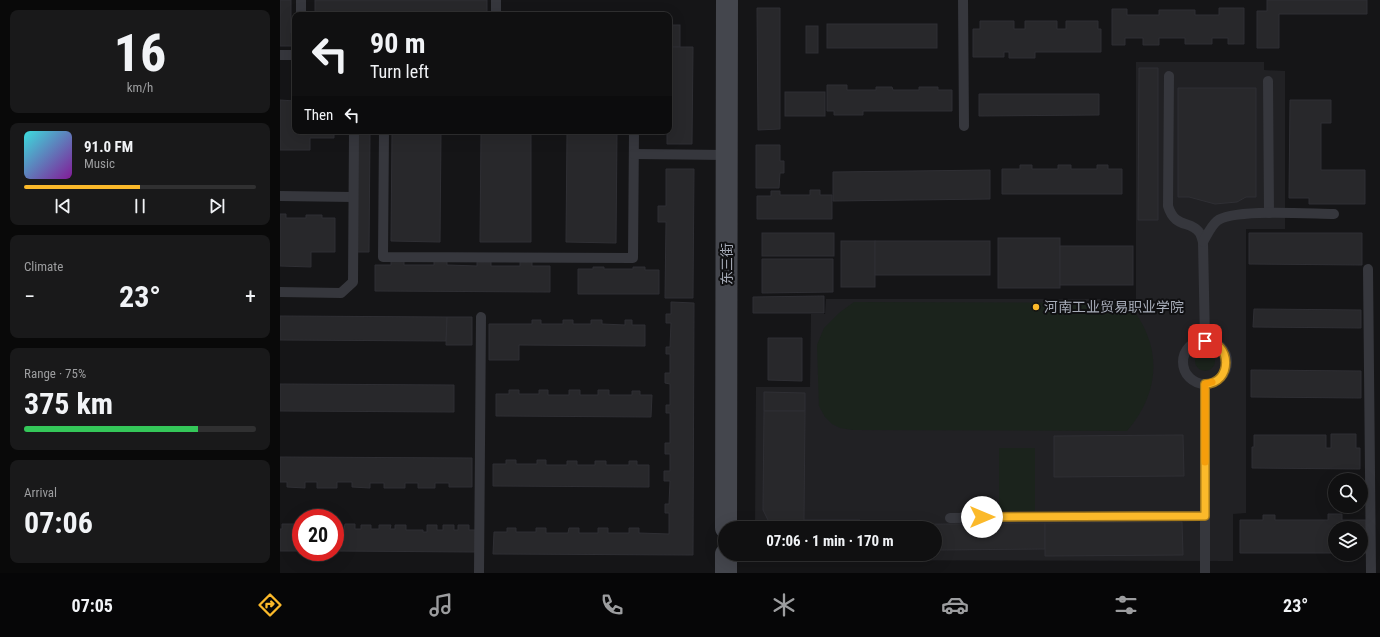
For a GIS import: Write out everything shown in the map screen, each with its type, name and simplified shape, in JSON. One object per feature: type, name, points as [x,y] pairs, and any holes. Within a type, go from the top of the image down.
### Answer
[{"type":"street","name":"东三街","points":[[726,521],[728,0]]},
{"type":"street","points":[[726,561],[726,573]]},
{"type":"lane","points":[[301,0],[301,12]]},
{"type":"lane","points":[[496,0],[496,12]]},
{"type":"lane","points":[[963,0],[964,126]]},
{"type":"lane","points":[[280,55],[292,55]]},
{"type":"lane","points":[[1169,76],[1168,206],[1170,214],[1180,222],[1199,232],[1203,242],[1205,341]]},
{"type":"lane","points":[[1268,81],[1269,213]]},
{"type":"lane","points":[[280,292],[341,293],[353,282],[354,134]]},
{"type":"lane","points":[[384,134],[383,257],[633,258],[634,134]]},
{"type":"lane","points":[[634,154],[727,155]]},
{"type":"lane","points":[[280,196],[353,197]]},
{"type":"lane","points":[[1203,242],[1209,231],[1218,220],[1230,215],[1249,213],[1334,214]]},
{"type":"lane","points":[[1368,269],[1371,573]]},
{"type":"lane","points":[[479,573],[481,317]]},
{"type":"lane","points":[[1205,341],[1216,343],[1222,348],[1227,362],[1222,376],[1216,381],[1205,384],[1194,381],[1188,376],[1184,369],[1183,361],[1184,354],[1188,347],[1194,343],[1205,341]]},
{"type":"lane","points":[[1205,384],[1205,573]]},
{"type":"lane","points":[[950,518],[1205,516]]},
{"type":"shaded area","name":"河南工业贸易职业学院","points":[[1136,62],[1264,62],[1264,70],[1285,71],[1285,229],[1246,229],[1246,513],[1233,514],[1233,561],[942,560],[942,521],[755,521],[756,387],[810,387],[811,314],[825,314],[826,299],[1136,299]]},
{"type":"shaded area","points":[[854,302],[1128,303],[1139,319],[1147,335],[1152,351],[1152,383],[1147,399],[1127,431],[853,430],[840,428],[832,424],[825,417],[819,406],[817,345],[824,328],[839,313]]},
{"type":"shaded area","points":[[1201,351],[1209,351],[1215,357],[1215,365],[1209,371],[1201,371],[1195,365],[1195,357]]},
{"type":"shaded area","points":[[999,448],[1035,448],[1035,511],[999,511]]},
{"type":"building","points":[[280,0],[291,0],[292,46],[280,46]]},
{"type":"building","points":[[315,0],[487,0],[487,12],[315,12]]},
{"type":"building","points":[[1267,0],[1367,0],[1367,14],[1279,14],[1279,48],[1257,48],[1257,11],[1267,11]]},
{"type":"building","points":[[757,8],[780,8],[780,129],[758,130]]},
{"type":"building","points":[[1219,8],[1244,8],[1244,44],[1228,44],[1228,38],[1212,38],[1212,44],[1185,44],[1185,38],[1159,38],[1159,45],[1143,45],[1143,38],[1125,38],[1125,45],[1112,45],[1112,9],[1127,9],[1127,15],[1159,15],[1159,10],[1195,10],[1195,15],[1219,15]]},
{"type":"building","points":[[980,21],[1014,21],[1014,29],[1025,29],[1025,21],[1057,21],[1057,29],[1066,29],[1066,21],[1098,21],[1098,29],[1101,29],[1101,52],[1035,52],[1035,58],[1009,58],[1009,52],[1004,52],[1004,57],[973,57],[973,29],[980,29]]},
{"type":"building","points":[[827,24],[937,24],[937,48],[827,48]]},
{"type":"building","points":[[672,25],[680,25],[680,47],[672,47]]},
{"type":"building","points":[[806,26],[818,26],[818,53],[806,53]]},
{"type":"building","points":[[672,47],[693,47],[692,144],[667,144],[667,134],[672,134]]},
{"type":"building","points":[[1139,68],[1158,68],[1158,220],[1138,220]]},
{"type":"building","points":[[827,85],[847,85],[847,90],[876,90],[876,87],[892,87],[893,90],[919,90],[919,87],[938,87],[938,90],[952,90],[952,111],[863,111],[863,115],[834,115],[834,111],[827,111]]},
{"type":"building","points":[[1178,88],[1256,88],[1256,197],[1246,197],[1237,202],[1215,204],[1189,197],[1178,197]]},
{"type":"building","points":[[785,92],[825,92],[825,116],[785,116]]},
{"type":"building","points":[[979,94],[1099,94],[1099,115],[979,116]]},
{"type":"building","points":[[280,100],[292,101],[292,134],[334,134],[334,138],[310,138],[310,150],[280,150]]},
{"type":"building","points":[[1290,100],[1331,100],[1331,123],[1321,123],[1321,170],[1365,170],[1365,204],[1309,204],[1309,198],[1289,198]]},
{"type":"building","points":[[358,134],[370,134],[369,252],[357,252]]},
{"type":"building","points":[[392,134],[441,134],[440,242],[391,241]]},
{"type":"building","points":[[481,134],[531,134],[531,242],[480,242]]},
{"type":"building","points":[[567,134],[617,134],[616,243],[566,242]]},
{"type":"building","points":[[756,145],[780,145],[780,161],[784,161],[784,173],[780,173],[779,188],[756,188]]},
{"type":"building","points":[[1020,165],[1032,165],[1032,169],[1058,169],[1058,165],[1071,165],[1071,169],[1097,169],[1097,165],[1108,165],[1108,169],[1122,169],[1122,194],[1002,194],[1002,169],[1020,169]]},
{"type":"building","points":[[666,169],[694,169],[693,298],[665,298],[666,222],[658,222],[658,206],[666,206]]},
{"type":"building","points":[[990,170],[990,199],[833,201],[833,172]]},
{"type":"building","points":[[810,190],[820,190],[820,195],[832,195],[832,219],[757,219],[757,196],[771,196],[771,191],[780,191],[780,195],[810,195]]},
{"type":"building","points":[[280,214],[286,214],[286,218],[306,218],[306,215],[322,215],[322,218],[335,218],[335,252],[311,252],[311,267],[280,266]]},
{"type":"building","points":[[762,233],[834,233],[834,256],[762,256]]},
{"type":"building","points":[[1249,233],[1362,233],[1362,265],[1249,264]]},
{"type":"building","points":[[998,238],[1060,238],[1060,288],[998,288]]},
{"type":"building","points":[[841,241],[875,241],[875,287],[841,287]]},
{"type":"building","points":[[875,241],[990,241],[990,275],[875,275]]},
{"type":"building","points":[[1060,246],[1133,246],[1133,285],[1060,285]]},
{"type":"building","points":[[391,259],[404,259],[404,265],[434,265],[434,259],[447,259],[447,265],[477,266],[477,260],[491,260],[491,266],[520,266],[520,260],[532,260],[532,266],[550,266],[550,292],[375,291],[375,265],[391,265]]},
{"type":"building","points":[[762,259],[833,259],[833,292],[762,293]]},
{"type":"building","points":[[593,267],[604,267],[604,269],[633,269],[633,267],[645,267],[645,270],[659,270],[659,294],[578,294],[578,269],[593,269]]},
{"type":"building","points":[[824,296],[824,313],[753,313],[753,297]]},
{"type":"building","points":[[671,302],[694,303],[693,555],[493,554],[494,532],[507,532],[507,528],[516,528],[516,532],[536,532],[536,528],[546,528],[546,533],[568,533],[569,528],[579,528],[579,533],[598,533],[598,528],[608,528],[608,533],[629,533],[629,528],[639,528],[639,533],[669,534],[669,513],[665,513],[665,504],[669,504],[670,481],[664,481],[664,471],[670,471],[670,454],[665,454],[665,443],[670,443],[670,413],[666,413],[666,405],[670,405],[670,384],[665,383],[665,373],[670,373],[670,354],[666,354],[666,347],[670,347],[671,323],[666,323],[666,314],[671,314]]},
{"type":"building","points":[[1254,309],[1361,310],[1361,328],[1253,327]]},
{"type":"building","points":[[280,316],[447,317],[446,341],[280,340]]},
{"type":"building","points":[[447,317],[472,317],[472,345],[446,345]]},
{"type":"building","points":[[532,320],[541,320],[541,324],[563,324],[563,320],[573,320],[573,324],[591,324],[591,320],[602,320],[602,324],[625,325],[625,320],[632,320],[632,325],[645,325],[645,346],[519,345],[519,360],[489,360],[489,324],[532,324]]},
{"type":"building","points":[[768,338],[802,338],[802,381],[768,380]]},
{"type":"building","points":[[1251,370],[1361,371],[1361,398],[1251,397]]},
{"type":"building","points":[[280,384],[454,385],[454,412],[280,411]]},
{"type":"building","points":[[509,390],[519,390],[519,394],[539,394],[539,390],[548,390],[548,395],[569,395],[569,390],[580,390],[580,395],[598,395],[598,390],[609,390],[609,395],[632,395],[632,391],[640,391],[640,395],[652,395],[651,417],[496,416],[496,394],[509,394]]},
{"type":"building","points":[[764,392],[805,393],[805,411],[764,411]]},
{"type":"building","points":[[764,411],[805,411],[804,520],[860,521],[768,521],[763,510]]},
{"type":"building","points":[[1331,434],[1356,434],[1356,448],[1360,448],[1360,469],[1252,468],[1252,447],[1254,447],[1254,435],[1326,435],[1326,448],[1331,448]]},
{"type":"building","points":[[1183,435],[1184,476],[1054,477],[1054,436]]},
{"type":"building","points":[[280,457],[472,458],[472,487],[449,487],[449,483],[435,483],[435,488],[418,488],[418,483],[405,483],[405,488],[384,488],[384,483],[370,483],[370,488],[352,487],[352,482],[337,482],[337,488],[317,488],[317,482],[305,482],[305,488],[287,487],[287,482],[280,482]]},
{"type":"building","points":[[506,460],[516,460],[516,464],[537,464],[537,460],[546,460],[546,465],[567,465],[567,461],[577,461],[577,465],[595,465],[595,461],[606,461],[606,465],[629,465],[629,461],[637,461],[637,465],[649,465],[649,487],[493,486],[493,464],[506,464]]},
{"type":"building","points":[[1328,514],[1342,514],[1342,520],[1366,521],[1328,521],[1328,553],[1240,553],[1240,520],[1263,520],[1263,515],[1275,515],[1275,520],[1328,520]]},
{"type":"building","points":[[1182,522],[1183,555],[1045,556],[1045,523]]},
{"type":"building","points":[[1045,523],[1045,549],[942,550],[942,524]]},
{"type":"building","points":[[282,524],[292,524],[292,551],[280,551],[280,529],[282,529]]},
{"type":"building","points":[[345,524],[355,524],[355,529],[361,529],[361,525],[371,525],[371,529],[379,529],[379,525],[391,525],[390,529],[395,529],[395,525],[406,525],[406,530],[423,530],[423,532],[427,532],[427,525],[437,525],[437,530],[443,530],[443,525],[454,525],[454,530],[458,530],[458,525],[469,525],[469,530],[475,530],[475,552],[344,551],[344,529]]},
{"type":"slow traffic","points":[[1205,462],[1205,384],[1212,382]]},
{"type":"place","name":"河南工业贸易职业学院","points":[[1036,307]]},
{"type":"route","points":[[982,517],[1205,516],[1205,384],[1216,381],[1222,376],[1227,362],[1222,348],[1216,343],[1205,341]]}]
